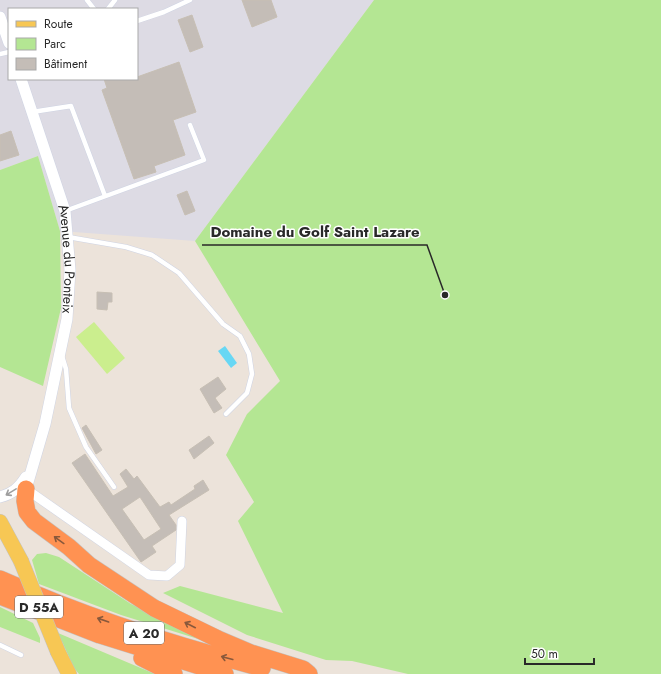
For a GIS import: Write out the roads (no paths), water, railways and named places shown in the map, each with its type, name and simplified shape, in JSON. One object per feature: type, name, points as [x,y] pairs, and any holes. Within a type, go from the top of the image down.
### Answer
[{"type":"highway","points":[[26,489],[25,501],[27,512],[34,521],[95,569],[154,608],[218,639],[251,653],[303,669],[309,674]]},
{"type":"highway","name":"A 20","points":[[0,579],[84,613],[145,634],[224,658],[292,674]]},
{"type":"highway","name":"A 20","points":[[0,596],[100,635],[226,674]]},
{"type":"highway","points":[[100,635],[115,648],[174,674]]},
{"type":"main road","name":"D 55A","points":[[0,522],[15,549],[58,652],[69,674]]},
{"type":"street","points":[[0,17],[8,40]]},
{"type":"street","name":"Avenue du Ponteix","points":[[21,80],[65,211],[70,270],[67,319],[61,352],[45,424],[26,489]]},
{"type":"street","points":[[0,497],[12,493],[21,485],[35,461]]},
{"type":"street","points":[[26,489],[149,575],[167,576],[180,565],[182,522]]},
{"type":"lane","points":[[87,0],[91,8]]},
{"type":"lane","points":[[109,8],[115,0]]},
{"type":"lane","points":[[138,21],[164,12],[190,0]]},
{"type":"lane","points":[[32,112],[71,106],[105,196]]},
{"type":"lane","points":[[65,211],[204,160],[190,125]]},
{"type":"lane","points":[[68,237],[126,247],[152,255],[179,273],[223,324],[240,336],[249,354],[252,374],[247,393],[226,414]]},
{"type":"lane","points":[[61,352],[66,369],[68,408],[86,447],[114,487]]},
{"type":"lane","points":[[0,645],[21,655]]},
{"type":"water","points":[[225,346],[237,363],[231,368],[218,351]]},
{"type":"place","name":"Domaine du Golf Saint Lazare","points":[[445,295]]}]
